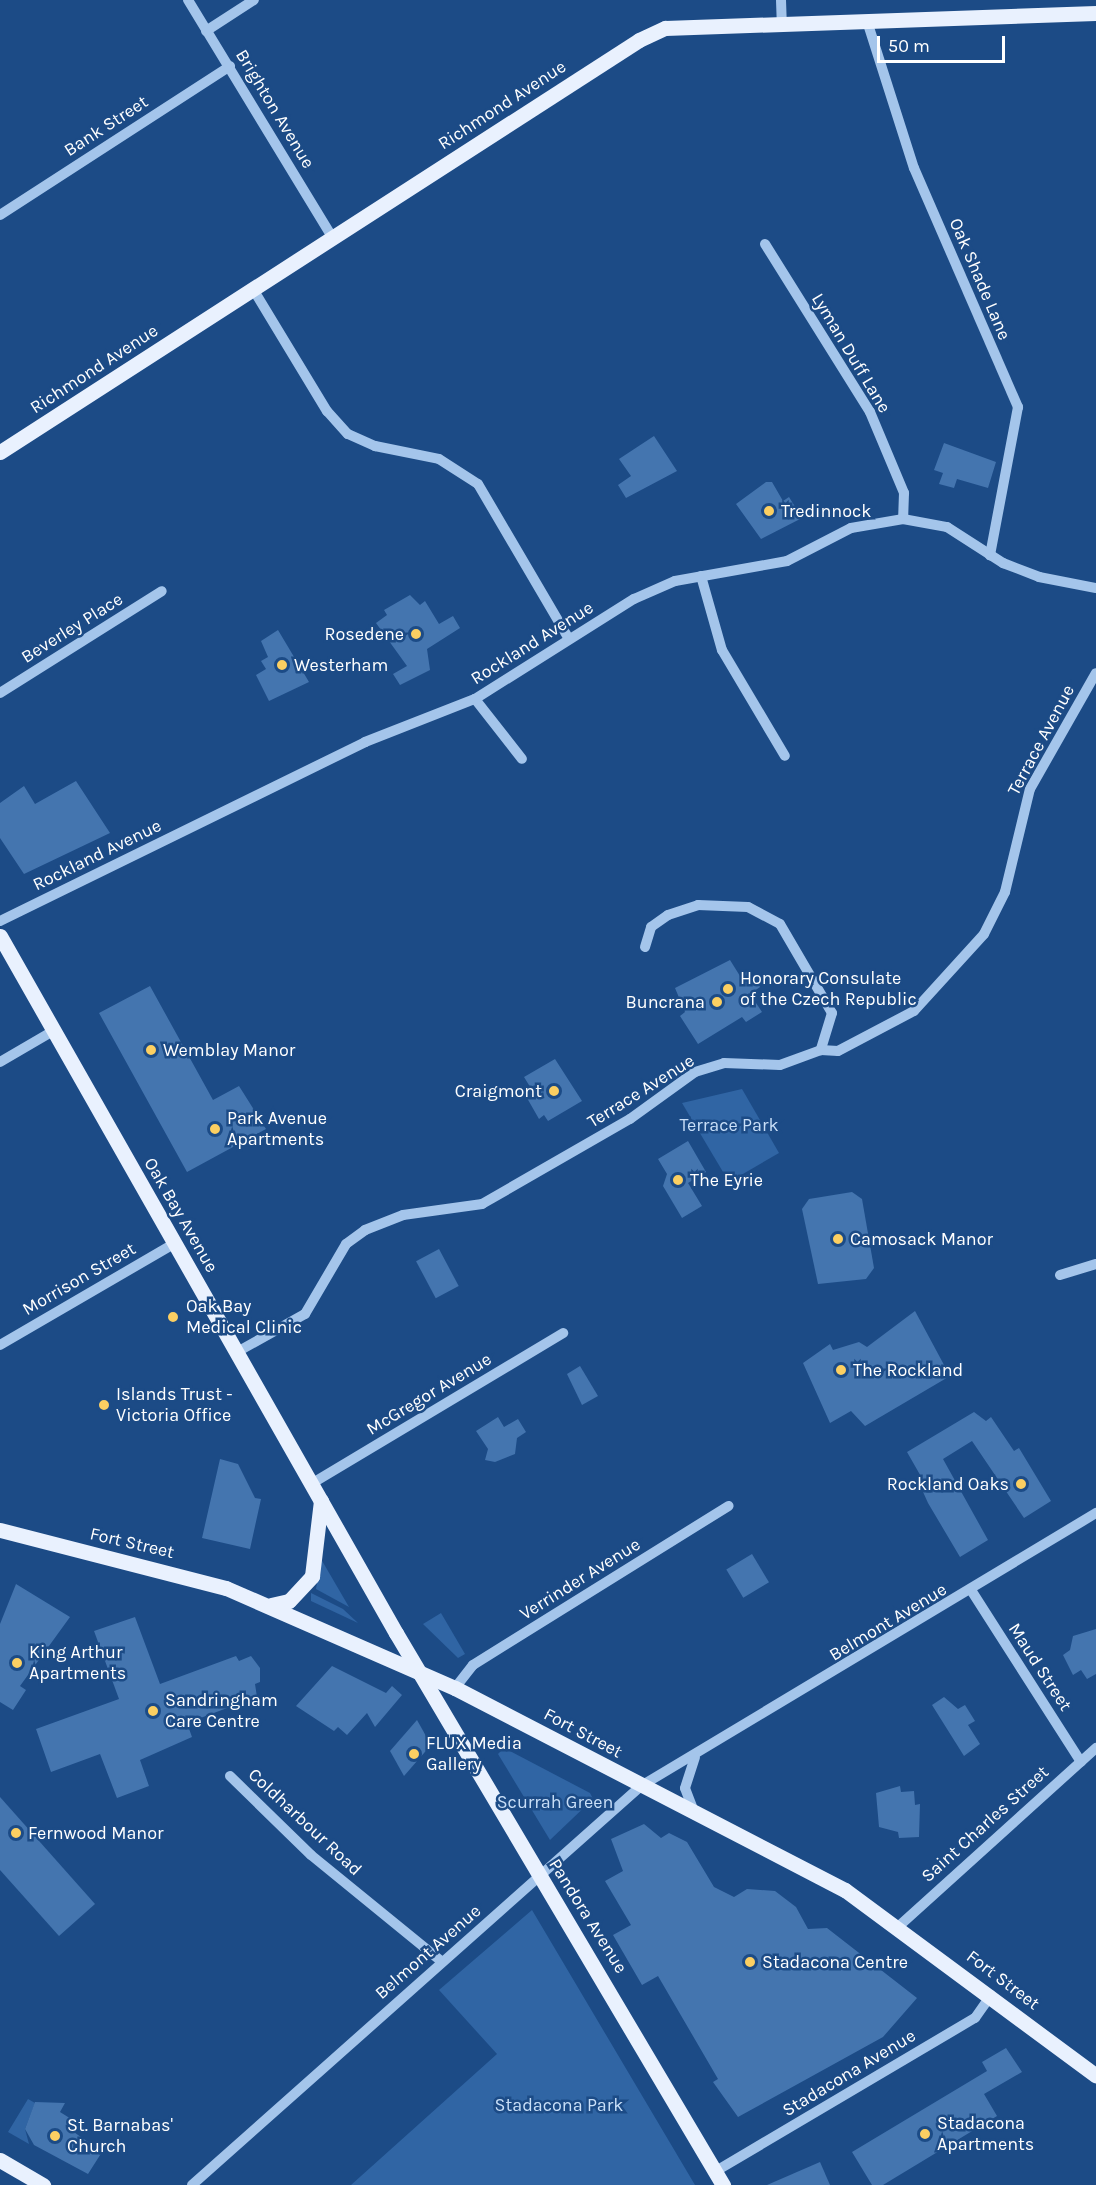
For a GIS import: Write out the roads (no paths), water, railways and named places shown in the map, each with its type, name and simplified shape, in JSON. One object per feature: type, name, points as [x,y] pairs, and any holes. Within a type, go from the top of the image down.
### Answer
[{"type":"main road","name":"Richmond Avenue","points":[[0,452],[639,40],[665,28],[1096,13]]},
{"type":"main road","name":"Oak Bay Avenue","points":[[0,936],[418,1670]]},
{"type":"main road","points":[[272,1605],[289,1601],[312,1576],[321,1501]]},
{"type":"main road","name":"Fort Street","points":[[0,1530],[149,1565],[272,1605],[455,1688],[845,1890],[899,1926],[1096,2076]]},
{"type":"main road","name":"Pandora Avenue","points":[[418,1670],[719,2178]]},
{"type":"main road","points":[[0,2160],[43,2185]]},
{"type":"street","name":"Brighton Avenue","points":[[188,0],[332,237]]},
{"type":"street","points":[[206,31],[254,0]]},
{"type":"street","points":[[781,0],[782,23]]},
{"type":"street","name":"Oak Shade Lane","points":[[867,21],[914,168],[1018,407],[990,555]]},
{"type":"street","name":"Bank Street","points":[[0,215],[230,66]]},
{"type":"street","name":"Lyman Duff Lane","points":[[765,244],[870,412],[904,494],[903,519]]},
{"type":"street","points":[[253,289],[327,411],[348,434],[375,446],[439,459],[478,484],[569,639]]},
{"type":"street","name":"Rockland Avenue","points":[[0,921],[365,742],[475,699],[634,598],[701,576],[787,561],[851,528],[903,519],[947,527],[990,555],[1039,577],[1096,588]]},
{"type":"street","points":[[701,576],[722,650],[785,756]]},
{"type":"street","name":"Beverley Place","points":[[0,693],[162,591]]},
{"type":"street","name":"Terrace Avenue","points":[[237,1352],[305,1314],[346,1244],[365,1230],[403,1215],[482,1204],[630,1119],[695,1072],[724,1063],[780,1065],[821,1050],[838,1051],[914,1011],[984,934],[1005,892],[1030,789],[1096,673]]},
{"type":"street","points":[[475,699],[522,759]]},
{"type":"street","points":[[645,947],[651,927],[698,905],[748,907],[780,924],[832,1013],[821,1050]]},
{"type":"street","points":[[0,1062],[53,1031]]},
{"type":"street","name":"Morrison Street","points":[[0,1345],[175,1243]]},
{"type":"street","points":[[1060,1275],[1096,1264]]},
{"type":"street","name":"McGregor Avenue","points":[[311,1484],[563,1333]]},
{"type":"street","name":"Verrinder Avenue","points":[[455,1688],[473,1665],[728,1506]]},
{"type":"street","name":"Belmont Avenue","points":[[192,2185],[441,1961],[541,1878],[641,1786],[696,1757],[1096,1513]]},
{"type":"street","name":"Maud Street","points":[[971,1590],[1081,1761]]},
{"type":"street","name":"Saint Charles Street","points":[[899,1926],[1096,1748]]},
{"type":"street","points":[[696,1757],[685,1788],[696,1812]]},
{"type":"street","name":"Coldharbour Road","points":[[230,1776],[310,1856],[441,1961]]},
{"type":"street","name":"Stadacona Avenue","points":[[719,2178],[975,2018],[991,1995]]},
{"type":"place","name":"Tredinnock","points":[[769,511]]},
{"type":"place","name":"Rosedene","points":[[416,634]]},
{"type":"place","name":"Westerham","points":[[282,665]]},
{"type":"place","name":"Honorary Consulate of the Czech Republic","points":[[728,989]]},
{"type":"place","name":"Buncrana","points":[[717,1002]]},
{"type":"place","name":"Wemblay Manor","points":[[151,1050]]},
{"type":"place","name":"Craigmont","points":[[554,1091]]},
{"type":"place","name":"Park Avenue Apartments","points":[[215,1129]]},
{"type":"place","name":"The Eyrie","points":[[678,1180]]},
{"type":"place","name":"Camosack Manor","points":[[838,1239]]},
{"type":"place","name":"Oak Bay Medical Clinic","points":[[173,1317]]},
{"type":"place","name":"The Rockland","points":[[841,1370]]},
{"type":"place","name":"Islands Trust - Victoria Office","points":[[104,1405]]},
{"type":"place","name":"Rockland Oaks","points":[[1021,1484]]},
{"type":"place","name":"King Arthur Apartments","points":[[17,1663]]},
{"type":"place","name":"Sandringham Care Centre","points":[[153,1711]]},
{"type":"place","name":"FLUX Media Gallery","points":[[414,1754]]},
{"type":"place","name":"Fernwood Manor","points":[[16,1833]]},
{"type":"place","name":"Stadacona Centre","points":[[750,1962]]},
{"type":"place","name":"Stadacona Apartments","points":[[925,2134]]},
{"type":"place","name":"St. Barnabas' Church","points":[[55,2136]]},
{"type":"park label","name":"Terrace Park","points":[[729,1125]]},
{"type":"park label","name":"Scurrah Green","points":[[555,1802]]},
{"type":"park label","name":"Stadacona Park","points":[[559,2105]]}]
